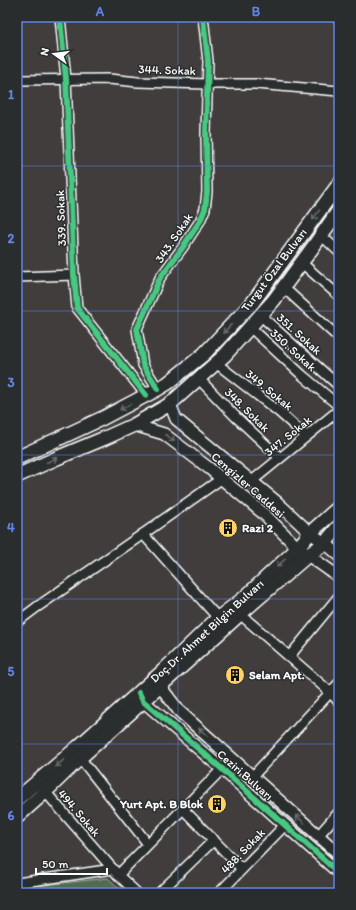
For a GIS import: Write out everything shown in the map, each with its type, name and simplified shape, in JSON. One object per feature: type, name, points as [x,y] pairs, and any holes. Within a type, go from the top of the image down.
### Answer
[{"type":"main road","name":"Turgut Özal Bulvarı","points":[[17,458],[103,418],[158,389],[168,383],[204,354],[253,302],[339,184]]},
{"type":"main road","name":"Turgut Özal Bulvarı","points":[[17,476],[134,425],[170,404],[225,355],[274,300],[339,212]]},
{"type":"main road","name":"Doç.Dr. Ahmet Bilgin Bulvarı","points":[[17,817],[41,787],[78,747],[141,697],[240,614],[302,552],[310,533],[339,507]]},
{"type":"main road","name":"Doç.Dr. Ahmet Bilgin Bulvarı","points":[[158,682],[218,618],[302,552],[325,543],[339,526]]},
{"type":"main road","name":"Doç.Dr. Ahmet Bilgin Bulvarı","points":[[17,799],[41,787],[80,758],[141,697]]},
{"type":"street","name":"339. Sokak","points":[[60,17],[66,79],[74,275],[77,308],[146,395]]},
{"type":"street","name":"343. Sokak","points":[[158,389],[143,365],[137,329],[160,278],[183,248],[200,221],[205,209],[207,192],[206,133],[208,61],[203,17]]},
{"type":"street","name":"344. Sokak","points":[[17,80],[109,79],[138,82],[256,84],[339,91]]},
{"type":"street","points":[[321,235],[339,252]]},
{"type":"street","points":[[302,263],[339,296]]},
{"type":"street","points":[[17,277],[74,275]]},
{"type":"street","points":[[283,287],[339,338]]},
{"type":"street","name":"351. Sokak","points":[[260,315],[339,386]]},
{"type":"street","name":"350. Sokak","points":[[250,327],[339,408]]},
{"type":"street","name":"349. Sokak","points":[[216,363],[279,412],[306,436]]},
{"type":"street","name":"348. Sokak","points":[[198,378],[236,417],[280,458]]},
{"type":"street","name":"Cengizler Caddesi","points":[[170,404],[176,419],[278,503],[310,533],[339,555]]},
{"type":"street","name":"347. Sokak","points":[[252,481],[339,408]]},
{"type":"street","name":"Cengizler Caddesi","points":[[134,425],[164,434],[210,469],[264,514],[302,552],[339,578]]},
{"type":"street","points":[[17,622],[221,479]]},
{"type":"street","points":[[143,534],[218,618]]},
{"type":"street","points":[[290,657],[339,596]]},
{"type":"street","points":[[240,614],[330,692],[339,702]]},
{"type":"street","name":"Ceziri Bulvarı","points":[[158,682],[179,711],[339,854]]},
{"type":"street","points":[[252,777],[339,683]]},
{"type":"street","name":"Ceziri Bulvarı","points":[[141,697],[339,873]]},
{"type":"street","points":[[80,758],[148,844]]},
{"type":"street","points":[[17,883],[115,872],[148,844],[222,770]]},
{"type":"street","name":"494. Sokak","points":[[41,787],[115,872],[137,893]]},
{"type":"street","points":[[183,809],[242,869]]},
{"type":"street","points":[[318,836],[339,812]]},
{"type":"street","name":"488. Sokak","points":[[219,893],[285,825]]},
{"type":"street","points":[[159,893],[214,840]]},
{"type":"green space","points":[[108,878],[124,893],[17,893],[17,888]]},
{"type":"cycle path","points":[[60,17],[66,79],[74,275],[77,308],[146,395]]},
{"type":"cycle path","points":[[158,389],[143,365],[137,329],[160,278],[200,221],[205,209],[207,192],[206,133],[208,61],[203,17]]},
{"type":"cycle path","points":[[139,693],[143,701],[339,873]]},
{"type":"place","name":"Razi 2","points":[[228,528]]},
{"type":"place","name":"Selam Apt.","points":[[235,675]]},
{"type":"place","name":"Yurt Apt. B Blok","points":[[217,804]]}]
